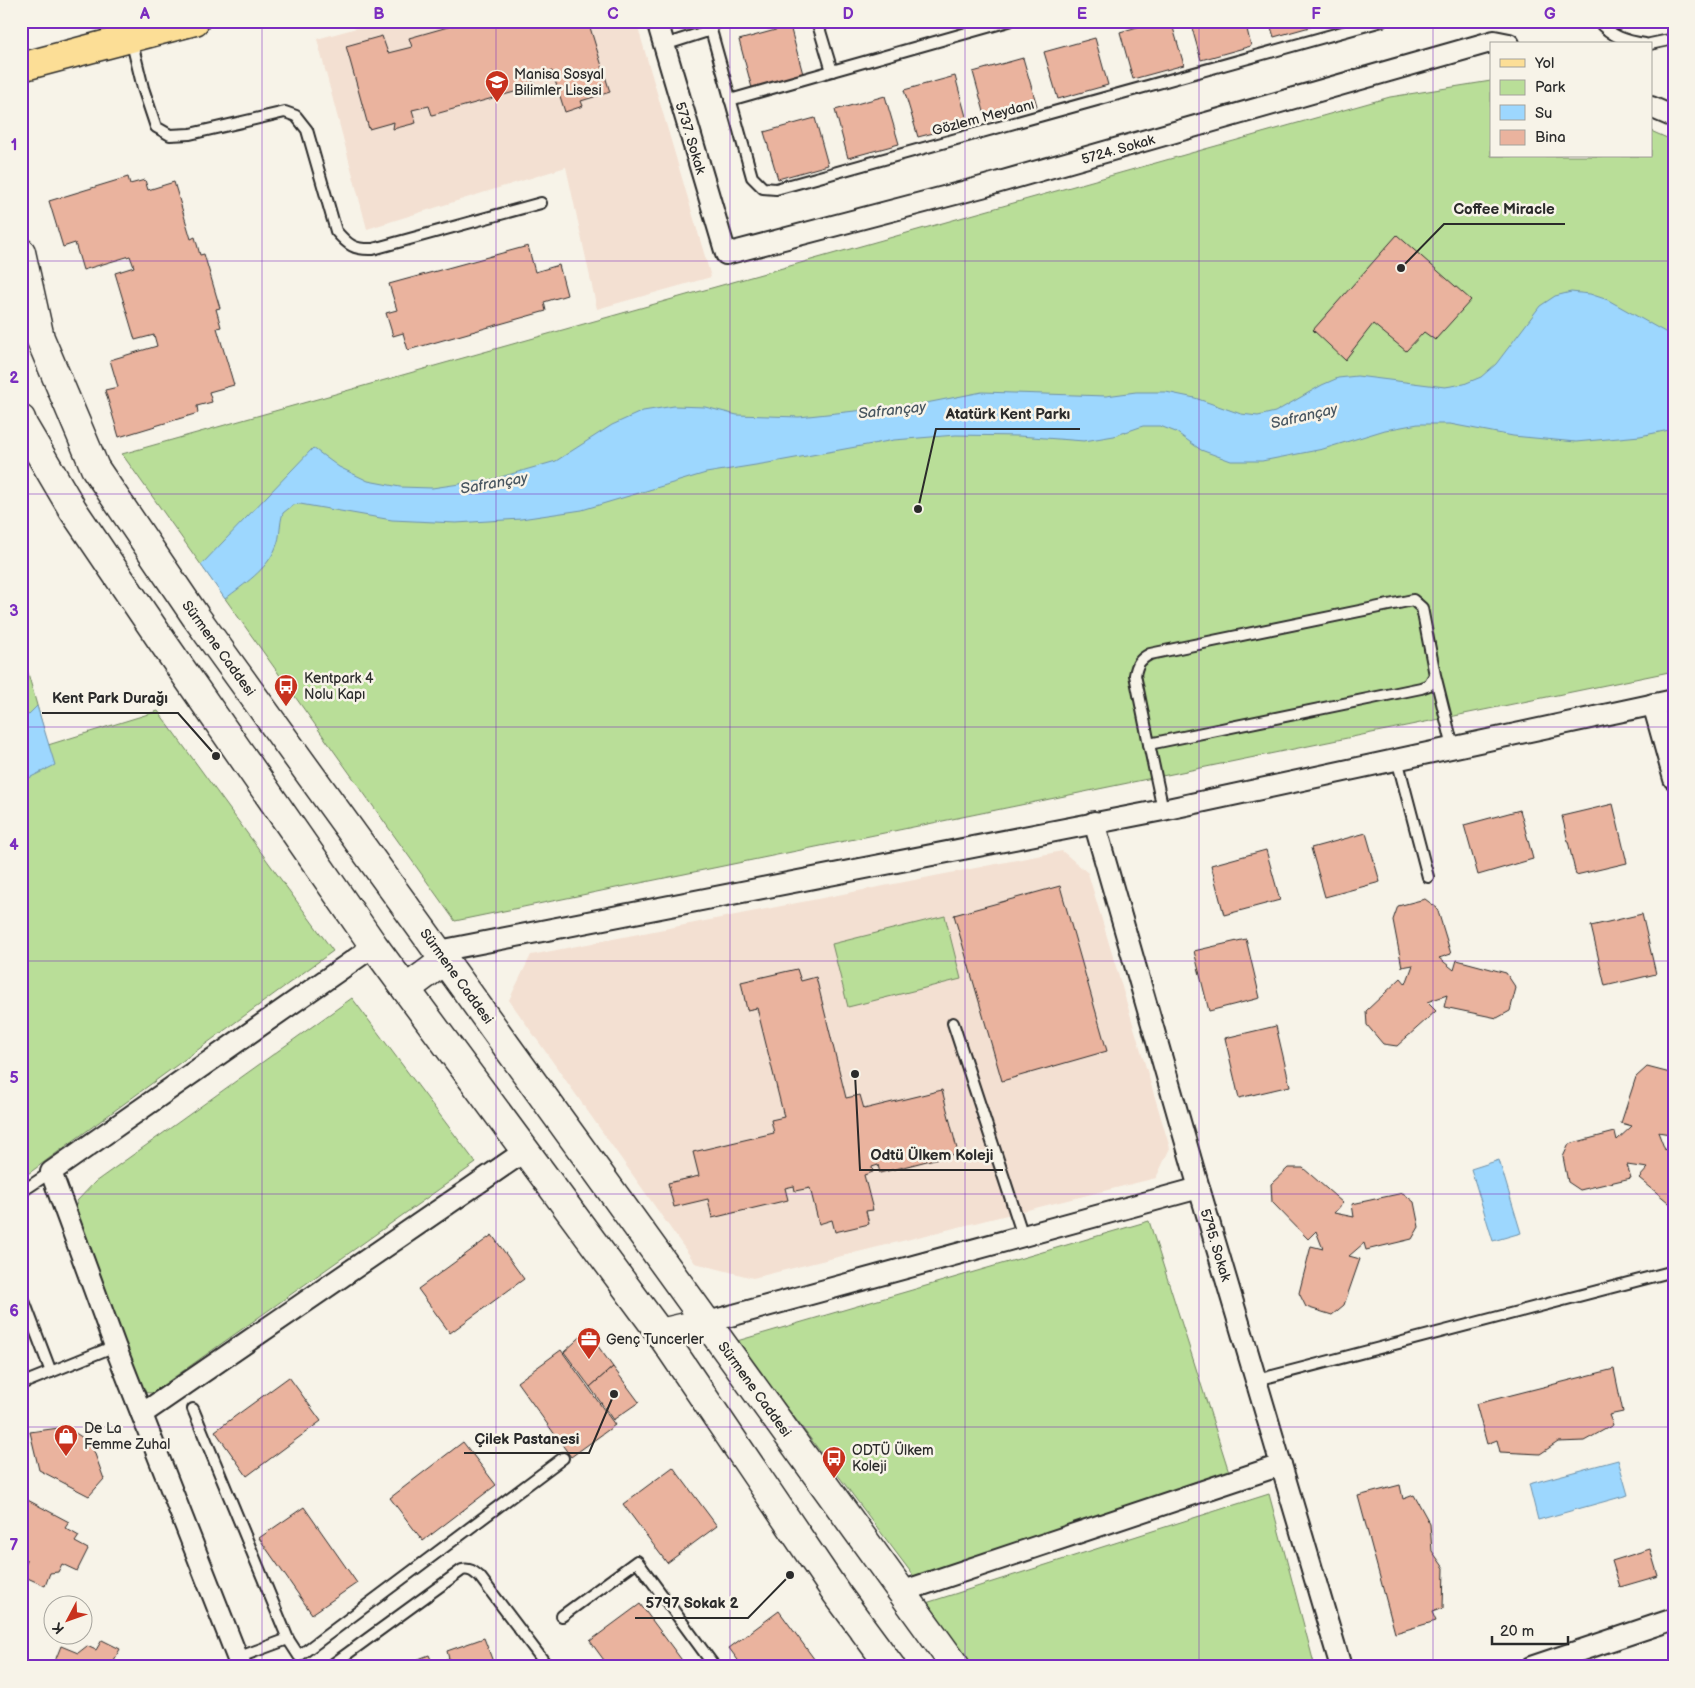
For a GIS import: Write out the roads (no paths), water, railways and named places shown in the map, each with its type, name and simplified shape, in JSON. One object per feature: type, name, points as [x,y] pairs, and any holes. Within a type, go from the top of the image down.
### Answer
[{"type":"main road","points":[[21,67],[195,21]]},
{"type":"main road","name":"Sürmene Caddesi","points":[[21,252],[40,338],[95,468],[196,617],[956,1667]]},
{"type":"main road","points":[[21,419],[73,510],[162,642],[374,946],[660,1333],[884,1662]]},
{"type":"main road","points":[[162,642],[196,617]]},
{"type":"main road","points":[[406,989],[442,956]]},
{"type":"main road","points":[[660,1333],[708,1322]]},
{"type":"street","name":"5737. Sokak","points":[[657,21],[726,254]]},
{"type":"street","name":"5724. Sokak","points":[[726,254],[982,187],[1490,43]]},
{"type":"street","points":[[1652,107],[1674,118]]},
{"type":"street","points":[[442,956],[1094,822],[1163,810],[1674,700]]},
{"type":"street","points":[[1653,704],[1674,778]]},
{"type":"street","name":"5795. Sokak","points":[[1094,822],[1199,1188],[1341,1667]]},
{"type":"street","points":[[239,1662],[115,1346],[51,1172],[374,946]]},
{"type":"street","points":[[142,1414],[525,1151]]},
{"type":"street","points":[[708,1322],[1199,1188]]},
{"type":"street","points":[[901,1592],[1282,1465]]},
{"type":"street","points":[[1531,1667],[1674,1619]]},
{"type":"lane","points":[[816,21],[832,71]]},
{"type":"lane","points":[[730,100],[1009,21]]},
{"type":"lane","name":"Gözlem Meydanı","points":[[712,25],[730,100],[752,177],[763,188],[776,189],[1382,21]]},
{"type":"lane","points":[[1598,21],[1606,30],[1626,41],[1632,42]]},
{"type":"lane","points":[[664,45],[712,25]]},
{"type":"lane","points":[[131,38],[143,88],[156,127],[170,135],[190,134],[285,112],[296,116],[307,130],[336,231],[346,242],[360,250],[373,249],[541,203]]},
{"type":"lane","points":[[1652,44],[1674,38]]},
{"type":"lane","points":[[1163,810],[1135,675],[1136,666],[1141,658],[1150,654],[1413,600],[1422,608],[1435,676],[1453,747]]},
{"type":"lane","points":[[1149,744],[1421,688],[1429,685],[1435,676]]},
{"type":"lane","points":[[1396,759],[1428,877]]},
{"type":"lane","points":[[953,1023],[1023,1236]]},
{"type":"lane","points":[[21,1192],[51,1172]]},
{"type":"lane","points":[[1257,1380],[1674,1271]]},
{"type":"lane","points":[[21,1293],[51,1372]]},
{"type":"lane","points":[[21,1384],[115,1346]]},
{"type":"lane","points":[[193,1409],[288,1639],[299,1656],[563,1458]]},
{"type":"lane","points":[[562,1616],[638,1561],[715,1667]]},
{"type":"lane","points":[[329,1667],[462,1570],[467,1569],[473,1570],[480,1577],[548,1667]]},
{"type":"lane","points":[[239,1662],[288,1639]]},
{"type":"water","name":"Safrançay","points":[[1571,292],[1590,294],[1608,300],[1674,337],[1674,429],[1640,436],[1576,442],[1513,436],[1450,424],[1418,424],[1385,430],[1323,449],[1262,461],[1231,461],[1201,450],[1176,432],[1160,426],[1143,426],[1114,436],[1084,441],[1019,436],[956,435],[894,440],[706,473],[582,510],[521,519],[456,523],[392,520],[300,504],[293,505],[283,513],[278,543],[267,563],[225,599],[201,565],[313,448],[339,467],[368,481],[400,487],[432,488],[494,479],[556,461],[612,425],[643,411],[674,406],[705,407],[737,415],[799,417],[921,404],[982,392],[1106,396],[1136,392],[1166,392],[1195,398],[1241,414],[1258,416],[1275,412],[1338,378],[1357,376],[1445,387],[1464,384],[1481,377],[1496,364],[1540,306],[1555,296]]},
{"type":"water","points":[[37,706],[55,765],[21,782],[21,722]]},
{"type":"water","points":[[1499,1160],[1521,1233],[1493,1241],[1471,1169]]},
{"type":"water","points":[[1618,1460],[1628,1495],[1538,1520],[1529,1484]]},
{"type":"place","name":"Manisa Sosyal Bilimler Lisesi","points":[[497,103]]},
{"type":"place","name":"Coffee Miracle","points":[[1401,268]]},
{"type":"place","name":"Atatürk Kent Parkı","points":[[918,509]]},
{"type":"place","name":"Kentpark 4 Nolu Kapı","points":[[286,707]]},
{"type":"place","name":"Kent Park Durağı","points":[[216,756]]},
{"type":"place","name":"Odtü Ülkem Koleji","points":[[855,1074]]},
{"type":"place","name":"Genç Tuncerler","points":[[589,1360]]},
{"type":"place","name":"Çilek Pastanesi","points":[[614,1394]]},
{"type":"place","name":"De La Femme Zuhal","points":[[66,1457]]},
{"type":"place","name":"ODTÜ Ülkem Koleji","points":[[834,1479]]},
{"type":"place","name":"5797 Sokak 2","points":[[790,1575]]}]
